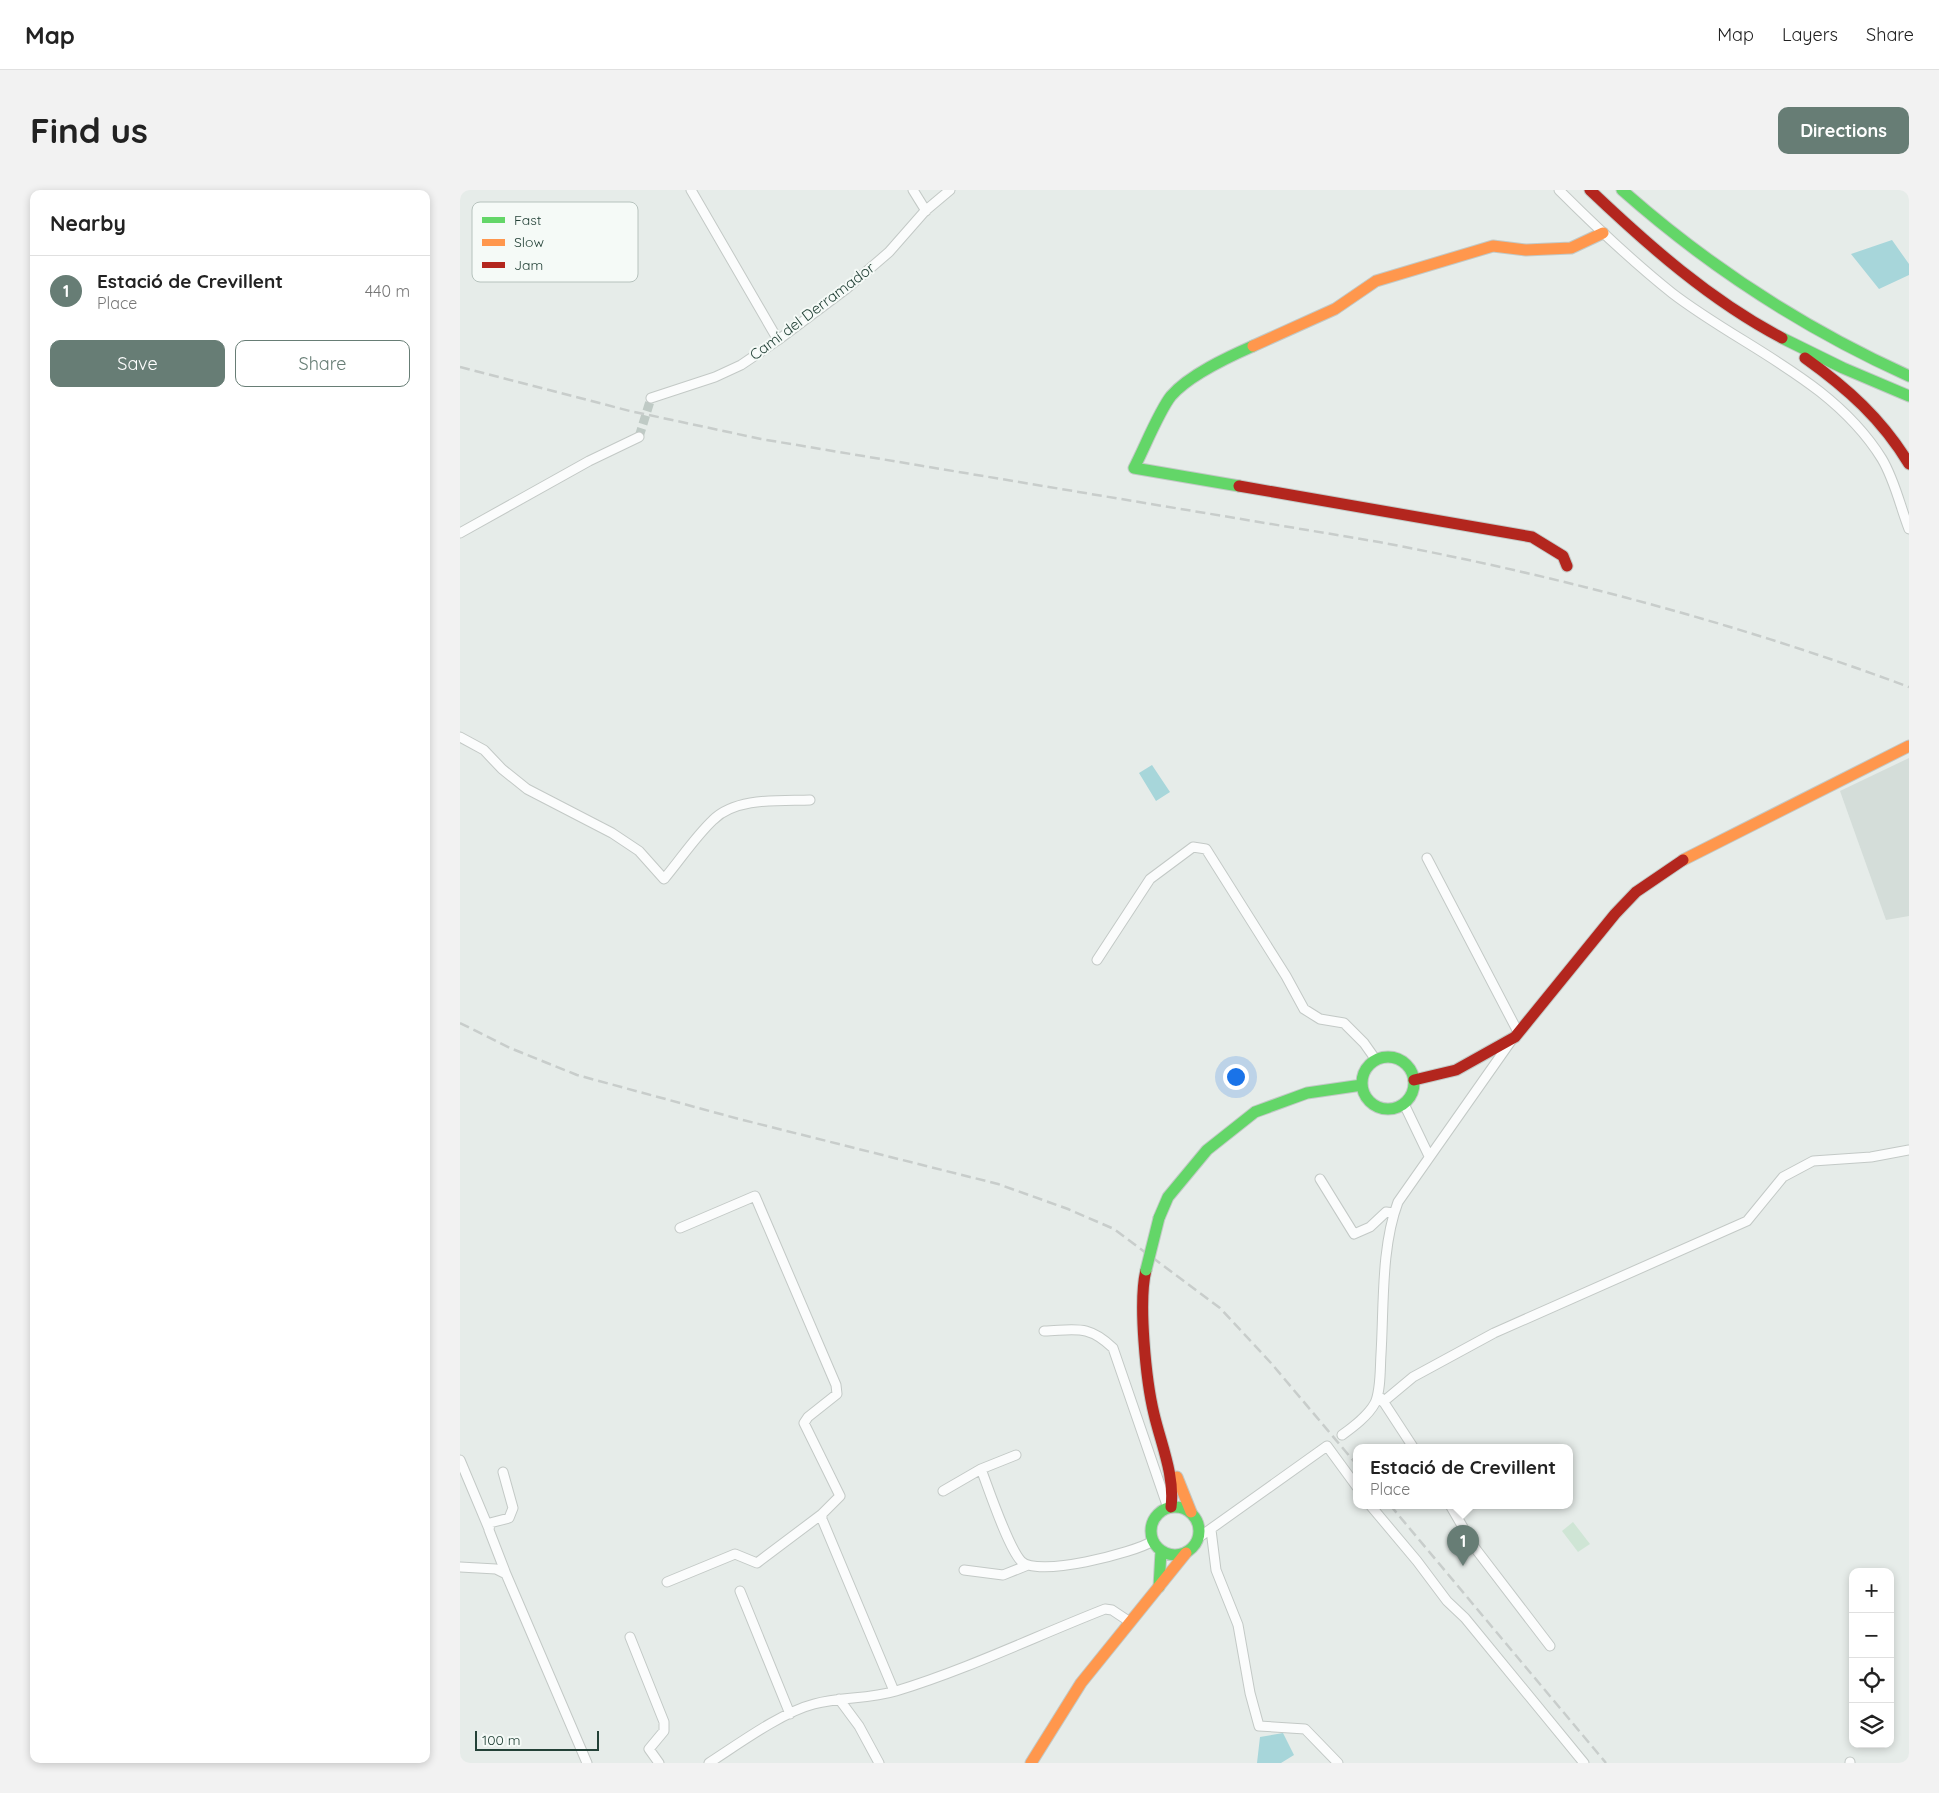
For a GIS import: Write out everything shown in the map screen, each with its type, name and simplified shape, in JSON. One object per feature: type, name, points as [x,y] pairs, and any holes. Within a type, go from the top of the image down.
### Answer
[{"type":"main road","points":[[1590,190],[1692,279],[1778,336],[1849,390],[1874,413],[1894,438],[1909,464]]},
{"type":"main road","points":[[1622,190],[1647,213],[1735,280],[1811,326],[1882,364],[1909,376]]},
{"type":"main road","points":[[1567,566],[1564,556],[1532,537],[1134,468],[1170,398],[1181,386],[1228,357],[1335,309],[1376,280],[1486,247],[1493,246],[1526,250],[1571,248],[1603,233]]},
{"type":"main road","points":[[1778,336],[1864,378],[1909,396]]},
{"type":"main road","points":[[1882,364],[1909,368]]},
{"type":"main road","points":[[1414,1080],[1456,1070],[1517,1035],[1615,914],[1636,892],[1661,873],[1706,846],[1909,746]]},
{"type":"main road","points":[[1390,1057],[1399,1059],[1412,1072],[1414,1080],[1414,1089],[1404,1104],[1389,1109],[1381,1108],[1368,1100],[1362,1085],[1367,1068],[1376,1060],[1390,1057]]},
{"type":"main road","points":[[1169,1507],[1173,1497],[1172,1484],[1153,1411],[1144,1349],[1143,1282],[1159,1218],[1168,1197],[1207,1150],[1255,1112],[1308,1094],[1362,1085]]},
{"type":"main road","points":[[1031,1763],[1082,1683],[1198,1538],[1198,1524],[1181,1492],[1159,1411],[1152,1396]]},
{"type":"main road","points":[[1186,1553],[1173,1555],[1161,1551],[1153,1541],[1151,1526],[1153,1519],[1169,1507],[1178,1506],[1191,1512]]},
{"type":"main road","points":[[1159,1587],[1161,1551]]},
{"type":"street","points":[[691,190],[778,340]]},
{"type":"street","points":[[913,190],[926,211]]},
{"type":"street","name":"Camí del Derramador","points":[[651,398],[724,373],[741,365],[778,340],[846,289],[882,258],[926,211],[950,190]]},
{"type":"street","points":[[1559,190],[1603,233],[1672,293],[1816,387],[1846,416],[1882,458],[1896,489],[1909,529]]},
{"type":"street","points":[[460,533],[589,462],[640,437]]},
{"type":"street","points":[[460,737],[484,750],[502,769],[527,788],[612,833],[639,851],[664,879],[714,818],[740,806],[769,802],[810,800]]},
{"type":"street","points":[[1096,960],[1150,879],[1193,847],[1206,849],[1286,976],[1304,1009],[1320,1019],[1344,1023],[1364,1043],[1376,1060]]},
{"type":"street","points":[[1342,1435],[1364,1417],[1375,1403],[1388,1246],[1398,1202],[1517,1035],[1427,858]]},
{"type":"street","points":[[1404,1104],[1429,1156]]},
{"type":"street","points":[[1383,1402],[1413,1378],[1494,1333],[1747,1221],[1783,1176],[1813,1161],[1871,1157],[1909,1150]]},
{"type":"street","points":[[1320,1179],[1354,1234],[1370,1227],[1386,1212],[1394,1213]]},
{"type":"street","points":[[667,1582],[735,1554],[758,1564],[822,1514],[840,1496],[804,1423],[837,1394],[836,1385],[755,1196],[680,1228]]},
{"type":"street","points":[[1044,1331],[1087,1330],[1100,1336],[1113,1348],[1169,1507]]},
{"type":"street","points":[[1377,1392],[1411,1444]]},
{"type":"street","points":[[1198,1538],[1327,1446],[1353,1482]]},
{"type":"street","points":[[942,1492],[981,1469],[1016,1454]]},
{"type":"street","points":[[460,1460],[506,1574],[587,1763]]},
{"type":"street","points":[[981,1469],[1012,1544],[1021,1561],[1028,1566]]},
{"type":"street","points":[[489,1530],[490,1522],[508,1518],[513,1508],[503,1472]]},
{"type":"street","points":[[1373,1509],[1417,1560],[1447,1601],[1465,1618],[1584,1763]]},
{"type":"street","points":[[1452,1509],[1474,1548],[1550,1646]]},
{"type":"street","points":[[822,1514],[847,1582],[894,1691]]},
{"type":"street","points":[[1211,1530],[1216,1570],[1238,1625],[1258,1726],[1305,1729],[1338,1763]]},
{"type":"street","points":[[964,1570],[1003,1575],[1028,1566],[1053,1567],[1120,1554],[1141,1548],[1153,1541]]},
{"type":"street","points":[[460,1567],[496,1569],[506,1574]]},
{"type":"street","points":[[740,1591],[790,1714]]},
{"type":"street","points":[[708,1763],[790,1714],[812,1704],[840,1699],[871,1697],[894,1691],[1004,1651],[1105,1609],[1112,1610],[1130,1622]]},
{"type":"street","points":[[630,1637],[664,1722],[664,1731],[649,1749],[660,1763]]},
{"type":"street","points":[[840,1699],[859,1726],[879,1763]]},
{"type":"shaded area","points":[[1909,758],[1909,916],[1886,920],[1840,791]]},
{"type":"green space","points":[[1573,1522],[1590,1544],[1578,1552],[1562,1531]]},
{"type":"water","points":[[1892,240],[1909,264],[1909,275],[1879,289],[1851,254]]},
{"type":"water","points":[[1152,765],[1170,792],[1156,801],[1139,773]]},
{"type":"water","points":[[1283,1733],[1294,1755],[1281,1763],[1257,1763],[1260,1737]]},
{"type":"tunnel","points":[[639,437],[651,398]]},
{"type":"railway","points":[[460,367],[630,411],[761,439],[1379,542],[1514,570],[1647,603],[1713,622],[1779,642],[1909,687]]},
{"type":"railway","points":[[460,1023],[510,1048],[577,1075],[739,1119],[998,1184],[1068,1209],[1114,1229],[1220,1308],[1271,1363],[1353,1460]]},
{"type":"railway","points":[[1393,1509],[1606,1763]]},
{"type":"traffic: fast","points":[[1622,190],[1689,245],[1758,294],[1832,338],[1909,376]]},
{"type":"traffic: fast","points":[[1782,338],[1843,368],[1909,396]]},
{"type":"traffic: fast","points":[[1239,486],[1134,468],[1171,396],[1198,374],[1253,346]]},
{"type":"traffic: fast","points":[[1388,1057],[1398,1059],[1406,1065],[1412,1073],[1414,1083],[1412,1093],[1406,1101],[1398,1107],[1388,1109],[1378,1107],[1370,1101],[1364,1093],[1362,1083],[1364,1073],[1370,1065],[1378,1059],[1388,1057]]},
{"type":"traffic: fast","points":[[1159,1218],[1168,1197],[1207,1150],[1255,1112],[1307,1093],[1362,1085]]},
{"type":"traffic: fast","points":[[1146,1270],[1159,1218]]},
{"type":"traffic: fast","points":[[1170,1507],[1180,1507],[1192,1514],[1199,1526],[1199,1531],[1199,1536],[1192,1548],[1180,1555],[1170,1555],[1162,1551],[1155,1544],[1151,1536],[1151,1526],[1155,1518],[1162,1511],[1170,1507]]},
{"type":"traffic: fast","points":[[1159,1587],[1161,1551]]},
{"type":"traffic: slow","points":[[1253,346],[1335,309],[1376,281],[1493,246],[1526,250],[1571,248],[1603,233]]},
{"type":"traffic: slow","points":[[1683,860],[1909,746]]},
{"type":"traffic: slow","points":[[1177,1477],[1191,1512]]},
{"type":"traffic: slow","points":[[1031,1763],[1081,1683],[1186,1553]]},
{"type":"traffic: jam","points":[[1590,190],[1681,271],[1730,307],[1782,338]]},
{"type":"traffic: jam","points":[[1805,358],[1863,405],[1899,448],[1909,464]]},
{"type":"traffic: jam","points":[[1239,486],[1532,537],[1563,556],[1567,566]]},
{"type":"traffic: jam","points":[[1414,1080],[1456,1070],[1515,1037],[1615,914],[1636,892],[1683,860]]},
{"type":"traffic: jam","points":[[1146,1270],[1143,1321],[1148,1382],[1154,1414],[1167,1460],[1172,1495],[1171,1507]]},
{"type":"place","name":"Estació de Crevillent","points":[[1463,1566]]}]
